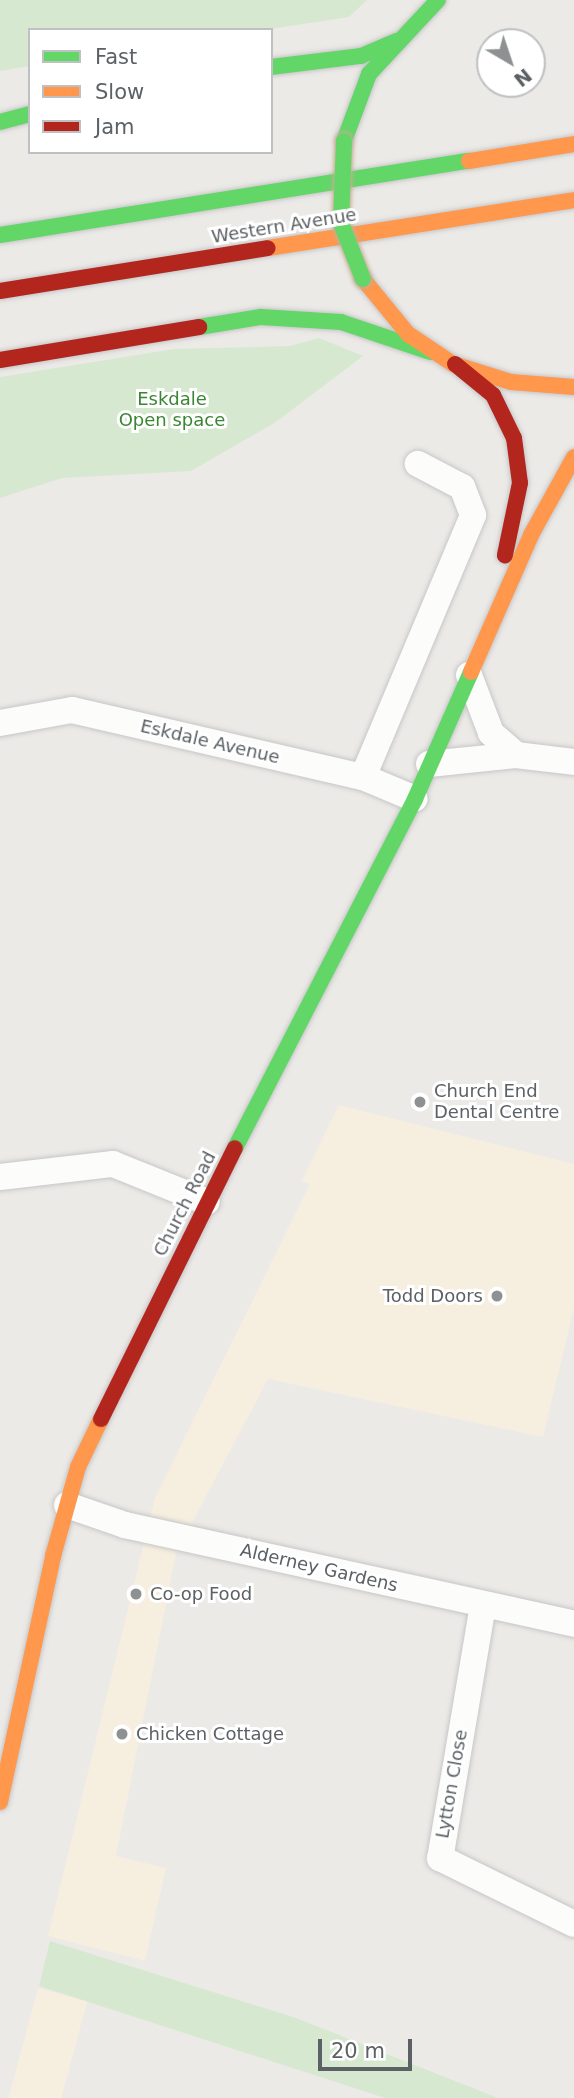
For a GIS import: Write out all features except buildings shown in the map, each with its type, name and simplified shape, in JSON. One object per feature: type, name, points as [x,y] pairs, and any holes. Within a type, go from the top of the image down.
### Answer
[{"type":"main road","points":[[430,352],[363,279],[341,223],[344,141],[358,94],[397,41],[438,0]]},
{"type":"main road","points":[[273,67],[361,56],[397,41]]},
{"type":"main road","points":[[0,122],[28,115]]},
{"type":"main road","name":"Western Avenue","points":[[0,234],[574,144]]},
{"type":"main road","name":"Western Avenue","points":[[0,291],[574,200]]},
{"type":"main road","points":[[0,359],[261,317],[341,322],[430,352],[453,364],[484,385],[500,406],[519,462],[515,515],[474,663]]},
{"type":"main road","points":[[453,364],[511,382],[574,387]]},
{"type":"main road","points":[[474,663],[574,457]]},
{"type":"main road","name":"Church Road","points":[[0,1802],[67,1505],[97,1427],[207,1202],[415,799],[474,663]]},
{"type":"street","points":[[363,777],[473,516],[462,487],[418,464]]},
{"type":"street","points":[[474,663],[491,733],[516,755]]},
{"type":"street","name":"Eskdale Avenue","points":[[0,723],[72,710],[363,777],[415,799]]},
{"type":"street","points":[[429,764],[516,755],[574,762]]},
{"type":"street","points":[[0,1177],[114,1164],[207,1202]]},
{"type":"street","name":"Alderney Gardens","points":[[67,1505],[125,1525],[574,1624]]},
{"type":"street","name":"Lytton Close","points":[[483,1605],[440,1857],[574,1924]]},
{"type":"shaded area","points":[[339,1105],[574,1164],[574,1308],[543,1437],[268,1379],[176,1553],[116,1856],[166,1868],[145,1961],[48,1936],[155,1498],[310,1184],[301,1182]]},
{"type":"shaded area","points":[[38,1988],[87,2001],[61,2098],[9,2097]]},
{"type":"green space","points":[[0,0],[367,0],[349,17],[273,29],[28,28],[28,66],[0,71]]},
{"type":"green space","name":"Eskdale Open space","points":[[319,338],[363,356],[276,422],[191,471],[62,478],[0,498],[0,377],[174,349],[290,346]]},
{"type":"green space","points":[[50,1941],[296,2018],[498,2098],[385,2098],[39,1986]]},
{"type":"traffic: fast","points":[[344,141],[369,74],[438,0]]},
{"type":"traffic: fast","points":[[273,67],[361,56],[397,41]]},
{"type":"traffic: fast","points":[[0,122],[28,115]]},
{"type":"traffic: fast","points":[[344,141],[341,223],[363,279]]},
{"type":"traffic: fast","points":[[0,235],[469,161]]},
{"type":"traffic: fast","points":[[199,327],[261,317],[341,322],[430,352]]},
{"type":"traffic: fast","points":[[235,1148],[415,799],[471,672]]},
{"type":"traffic: slow","points":[[469,161],[574,144]]},
{"type":"traffic: slow","points":[[268,248],[574,200]]},
{"type":"traffic: slow","points":[[363,279],[408,334],[453,364],[511,382],[574,387]]},
{"type":"traffic: slow","points":[[471,672],[531,535],[574,457]]},
{"type":"traffic: slow","points":[[0,1802],[53,1556],[78,1467],[101,1419]]},
{"type":"traffic: jam","points":[[0,291],[268,248]]},
{"type":"traffic: jam","points":[[0,360],[199,327]]},
{"type":"traffic: jam","points":[[455,364],[493,395],[514,438],[520,483],[505,555]]},
{"type":"traffic: jam","points":[[101,1419],[235,1148]]},
{"type":"place","name":"Church End Dental Centre","points":[[420,1102]]},
{"type":"place","name":"Todd Doors","points":[[497,1296]]},
{"type":"place","name":"Co-op Food","points":[[136,1594]]},
{"type":"place","name":"Chicken Cottage","points":[[122,1734]]}]
